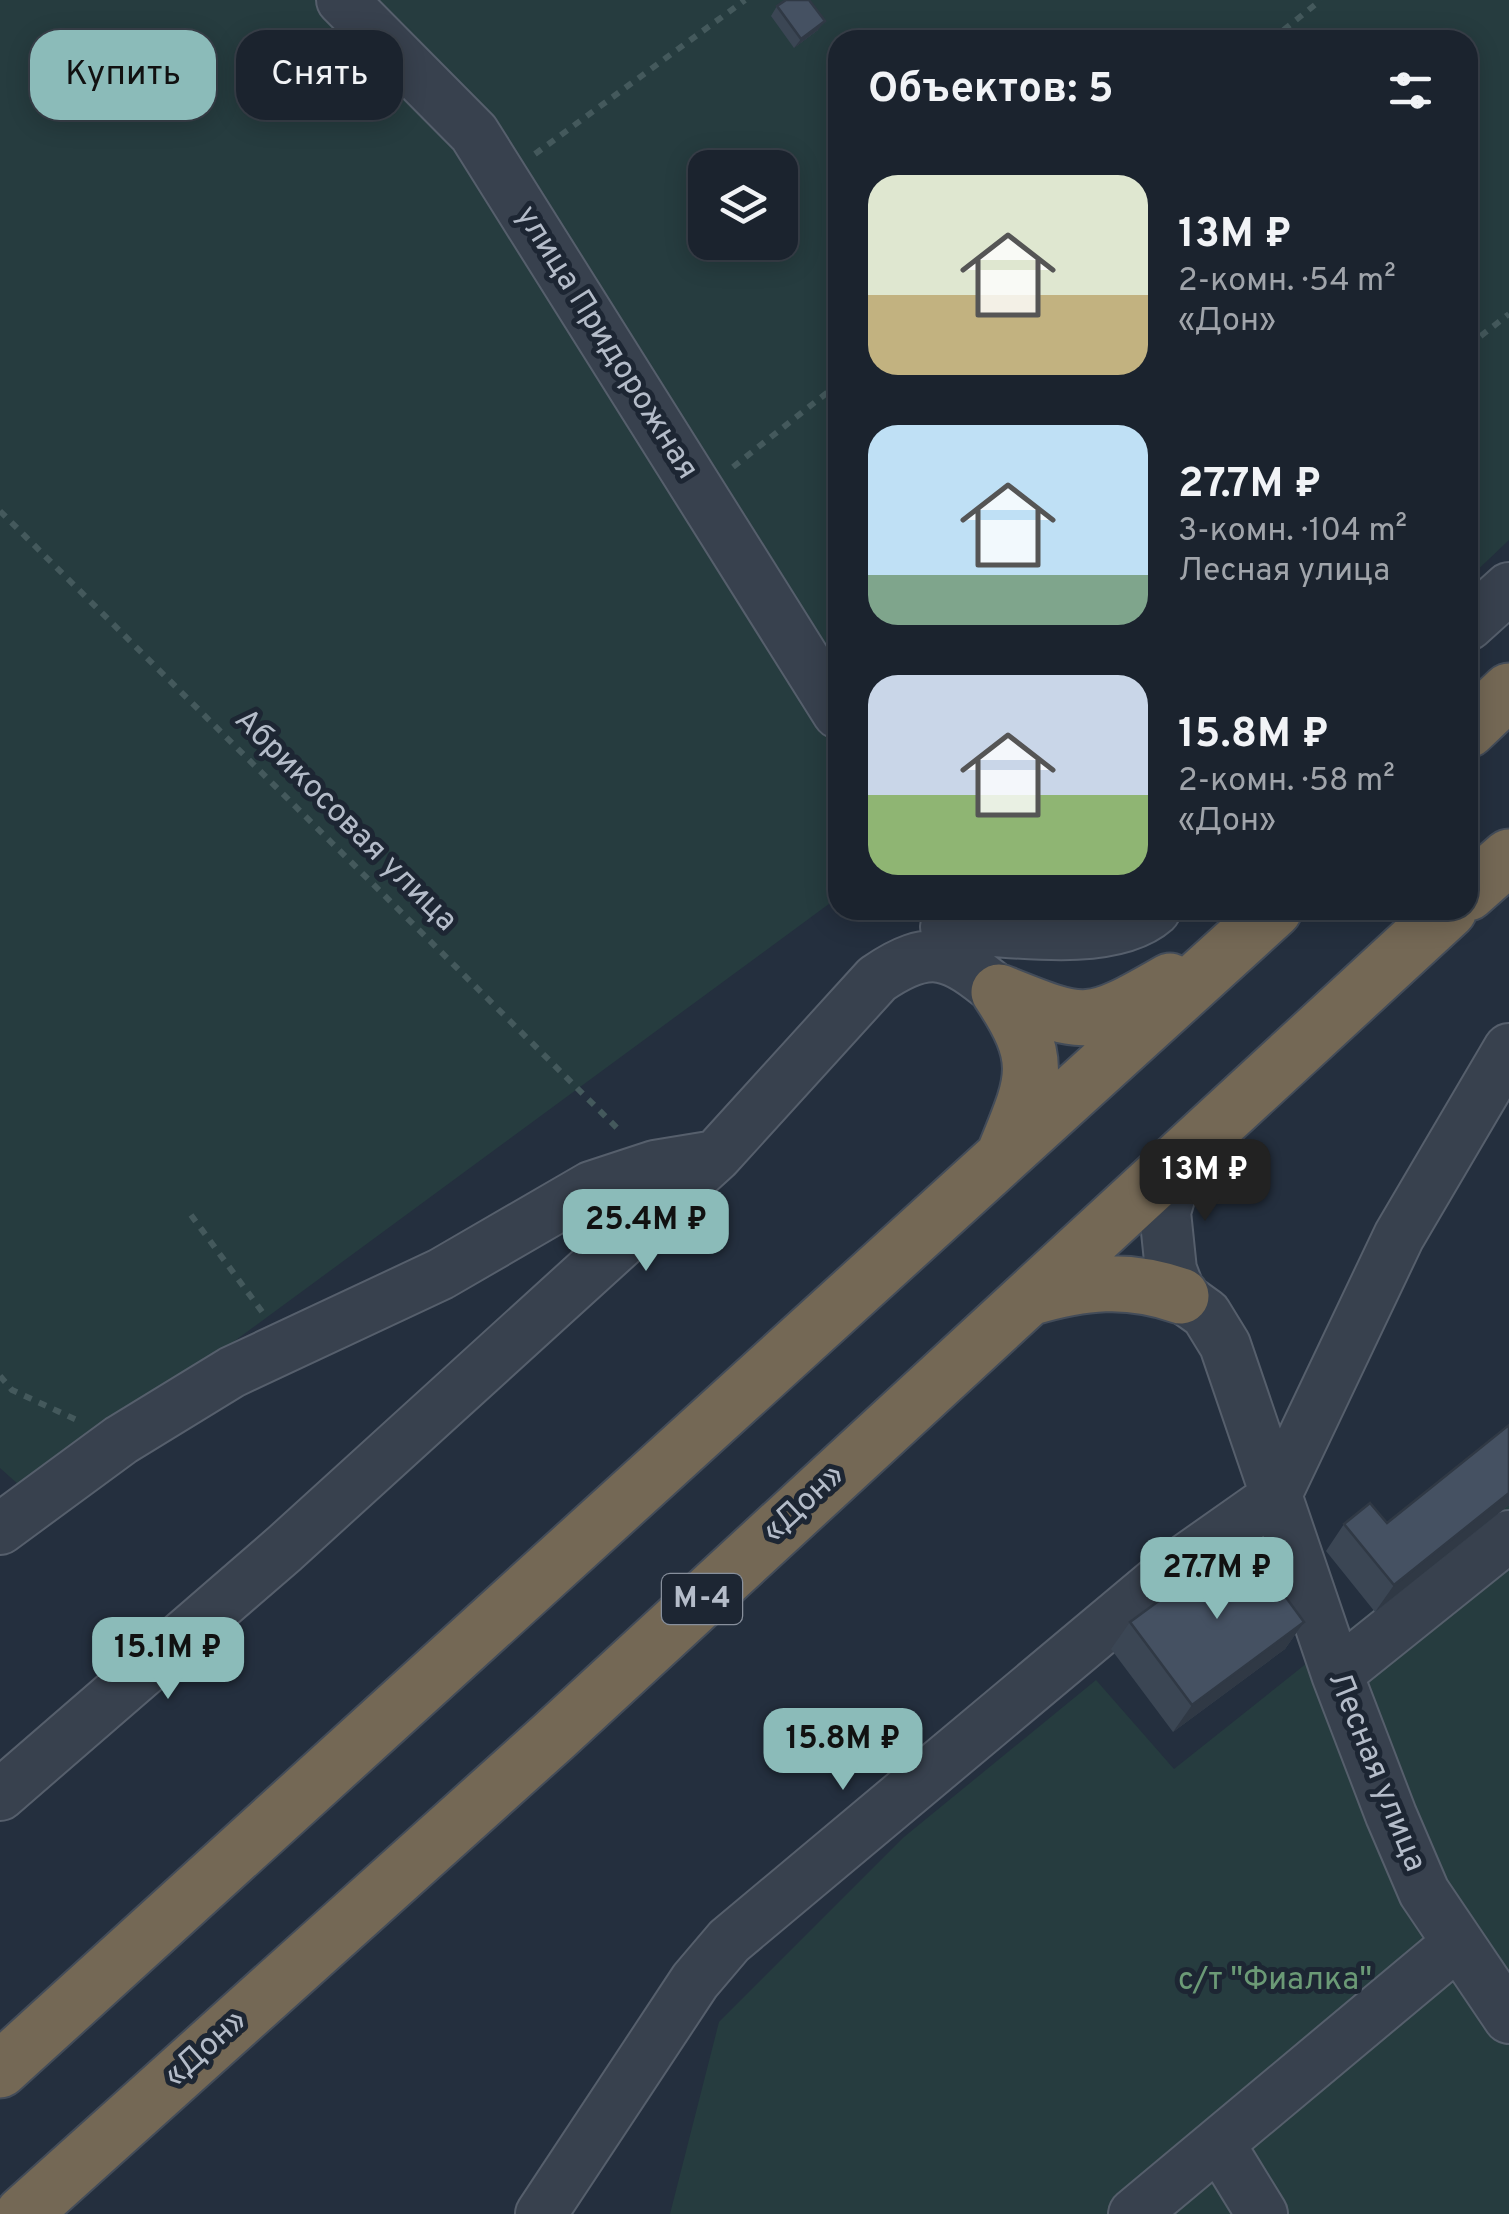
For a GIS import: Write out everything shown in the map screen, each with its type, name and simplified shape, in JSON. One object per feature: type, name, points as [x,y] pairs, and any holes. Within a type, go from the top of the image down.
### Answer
[{"type":"highway","points":[[1478,720],[1509,691]]},
{"type":"highway","points":[[1478,884],[1509,857]]},
{"type":"highway","name":"«Дон»","points":[[23,2214],[553,1737],[1438,920]]},
{"type":"highway","points":[[960,948],[1078,1021],[1101,1016],[1258,925]]},
{"type":"highway","points":[[0,2070],[1258,925]]},
{"type":"highway","points":[[960,948],[1024,1029],[1032,1051],[1023,1108],[1001,1162]]},
{"type":"highway","points":[[1026,1299],[1070,1286],[1113,1281],[1148,1284],[1181,1296]]},
{"type":"street","name":"улица Придорожная","points":[[342,0],[474,133],[828,696]]},
{"type":"street","points":[[1478,617],[1509,588]]},
{"type":"street","points":[[0,1795],[284,1549],[716,1156],[878,979],[901,962],[924,955],[1113,932],[1144,920]]},
{"type":"street","points":[[541,2214],[695,1982],[728,1941],[1177,1566],[1275,1498],[1399,1236],[1509,1049]]},
{"type":"street","points":[[1181,1296],[1171,1270],[1165,1212],[1182,1154]]},
{"type":"street","points":[[0,1529],[184,1398],[441,1274],[592,1188],[655,1166],[716,1156]]},
{"type":"street","name":"Лесная улица","points":[[1181,1296],[1206,1314],[1224,1345],[1337,1674],[1424,1892],[1509,2018]]},
{"type":"street","points":[[1337,1674],[1509,1536]]},
{"type":"street","points":[[1134,2214],[1457,1944]]},
{"type":"street","points":[[1218,2144],[1262,2214]]},
{"type":"path","points":[[502,178],[745,0]]},
{"type":"path","points":[[1284,30],[1321,0]]},
{"type":"path","points":[[1478,338],[1509,314]]},
{"type":"path","points":[[700,493],[828,392]]},
{"type":"path","name":"Абрикосовая улица","points":[[0,512],[655,1166]]},
{"type":"path","points":[[191,1215],[288,1347]]},
{"type":"path","points":[[0,1376],[12,1390],[120,1440]]},
{"type":"green space","points":[[0,0],[1509,0],[1509,540],[1478,569],[1478,30],[828,30],[828,905],[28,1493],[0,1468]]},
{"type":"green space","name":"с/т \"Фиалка\"","points":[[1509,1502],[1509,2214],[670,2214],[719,2022],[904,1837],[1096,1680],[1174,1769]]},
{"type":"building","points":[[786,0],[809,0],[825,21],[801,39],[777,6]]},
{"type":"building","points":[[1509,1425],[1509,1493],[1394,1585],[1344,1524],[1370,1503],[1387,1523]]},
{"type":"building","points":[[1243,1539],[1304,1622],[1192,1705],[1130,1622]]}]
